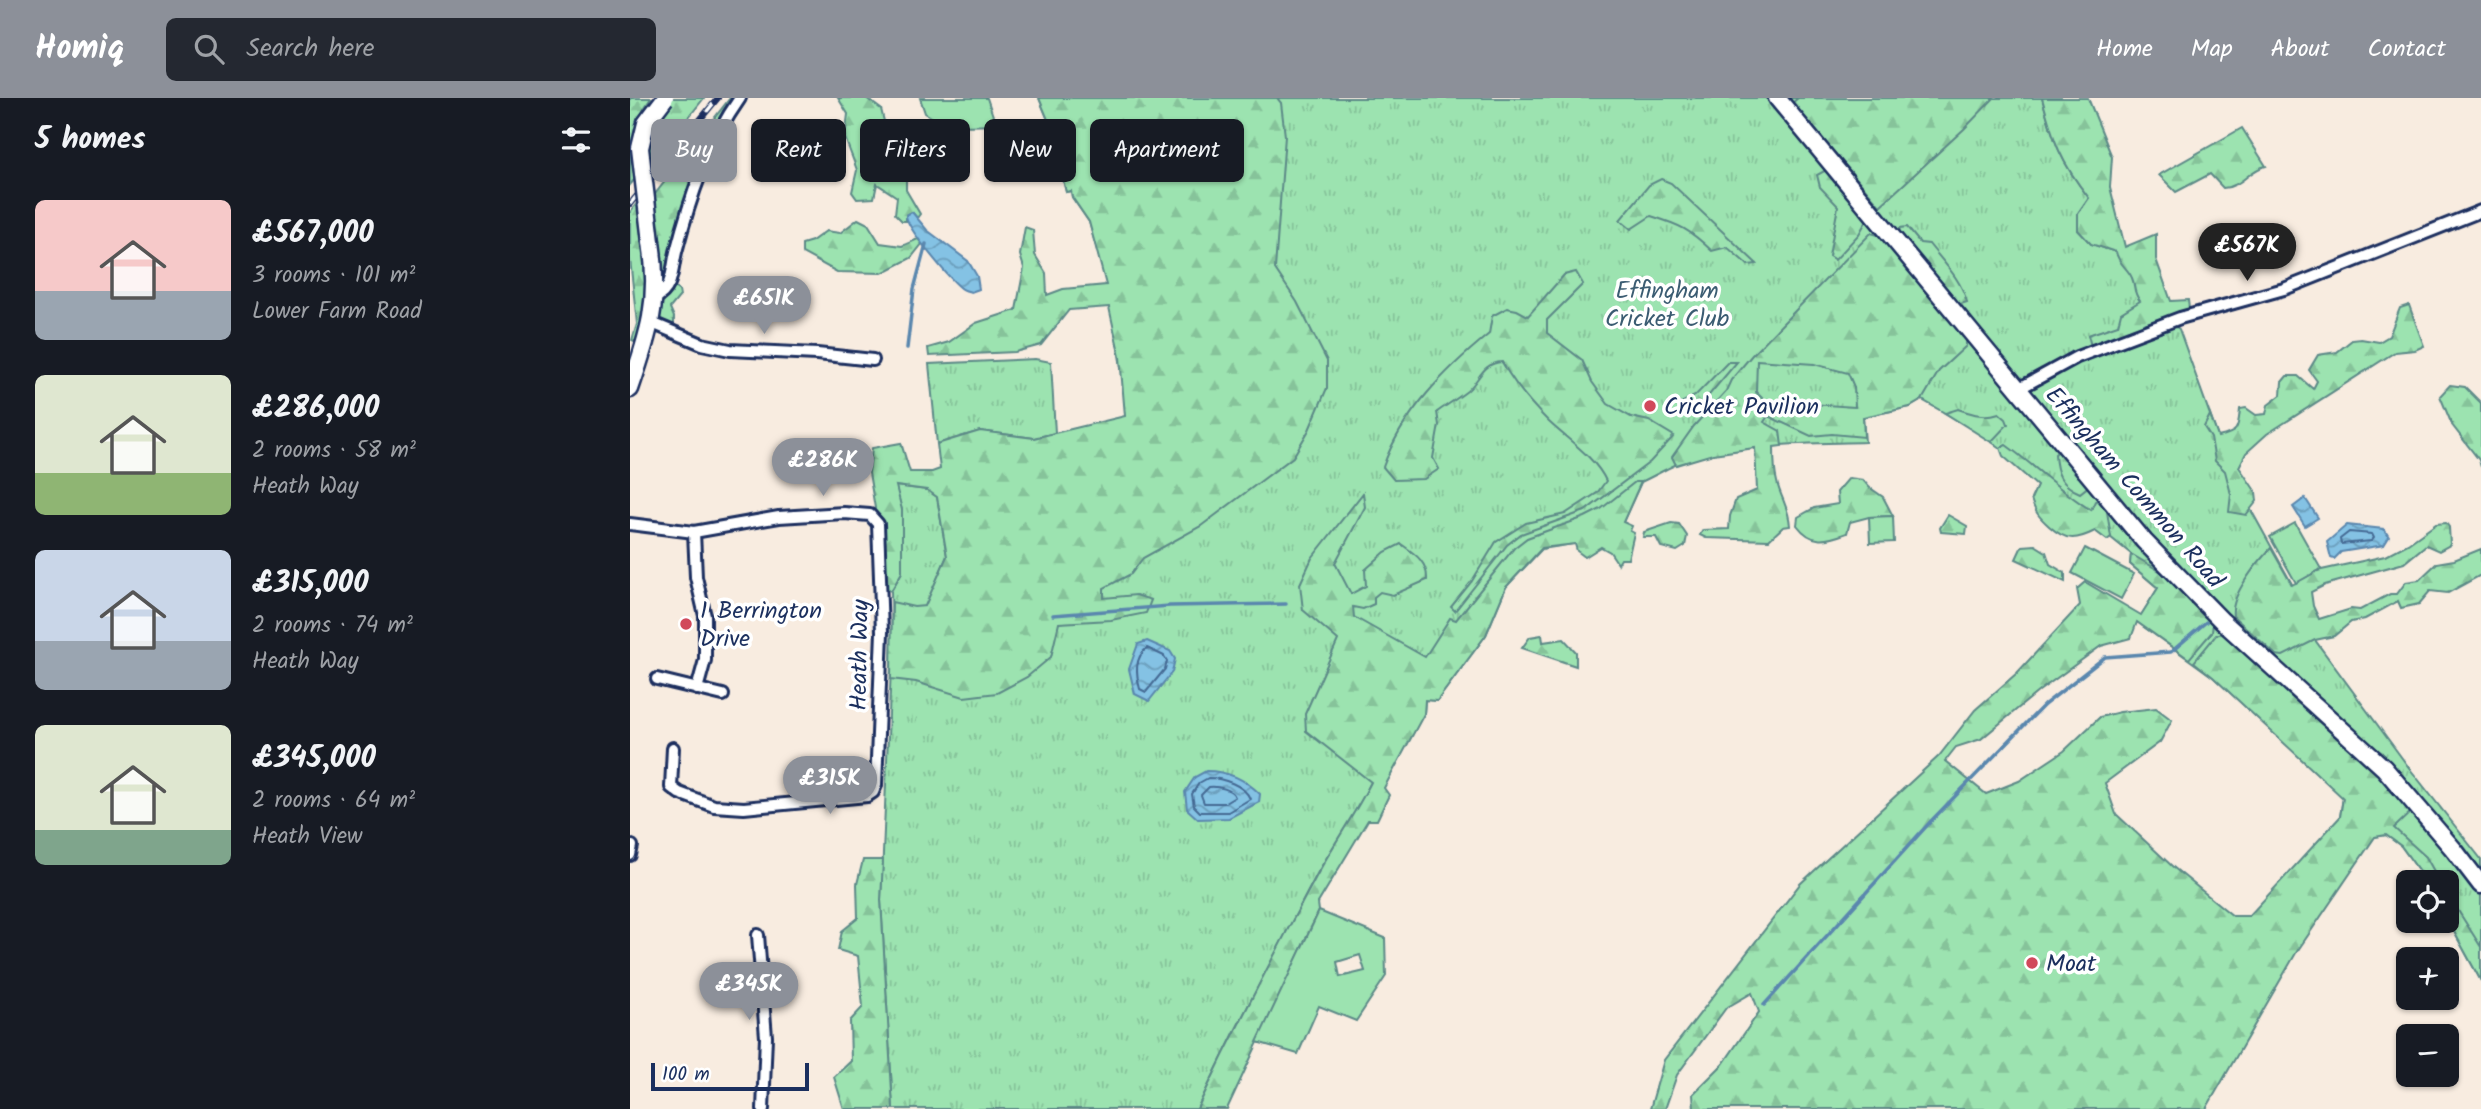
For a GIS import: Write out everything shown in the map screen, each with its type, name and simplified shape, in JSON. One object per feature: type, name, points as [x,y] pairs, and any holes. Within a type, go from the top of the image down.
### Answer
[{"type":"street","points":[[630,389],[652,323],[655,298],[654,265],[640,148],[646,123],[665,98]]},
{"type":"street","points":[[655,298],[662,295],[668,287],[677,250],[713,140],[740,98]]},
{"type":"street","name":"Effingham Common Road","points":[[1777,98],[2153,551],[2222,621],[2384,768],[2481,885]]},
{"type":"street","points":[[2020,388],[2077,357],[2180,318],[2284,289],[2481,211]]},
{"type":"street","points":[[652,323],[702,344],[730,350],[873,360]]},
{"type":"street","name":"Heath Way","points":[[630,524],[694,532],[779,517],[822,514],[866,514],[877,520],[882,632],[876,785],[873,792],[867,796],[744,808],[714,806],[679,793],[671,787],[673,748]]},
{"type":"street","points":[[694,532],[696,577],[705,616],[705,660],[697,689]]},
{"type":"street","points":[[657,679],[723,695]]},
{"type":"street","points":[[758,935],[766,1049],[763,1109]]},
{"type":"green space","points":[[630,98],[651,98],[637,127],[634,147],[635,179],[630,185]]},
{"type":"green space","points":[[669,98],[704,98],[687,119],[658,119]]},
{"type":"green space","points":[[730,98],[736,98],[728,119],[714,119]]},
{"type":"green space","points":[[838,98],[866,98],[881,109],[883,119],[860,119],[860,182],[906,182],[906,190],[920,214],[917,218],[912,212],[906,215],[906,221],[902,221],[895,214],[897,197],[877,184],[874,198],[857,199],[852,192],[857,170],[846,141],[848,114]]},
{"type":"green space","points":[[920,98],[987,98],[994,119],[984,119],[984,126],[970,126],[970,119],[935,119],[925,113]]},
{"type":"green space","name":"Effingham Cricket Club","points":[[1039,98],[2042,98],[2059,151],[2089,198],[2078,214],[2078,230],[2091,244],[2116,252],[2166,319],[2179,329],[2218,437],[2251,510],[2318,631],[2315,640],[2410,769],[2481,859],[2481,981],[2455,933],[2459,933],[2459,870],[2418,870],[2401,846],[2386,835],[2375,837],[2340,817],[2343,797],[2213,677],[2137,622],[2158,588],[2130,564],[2131,554],[2000,448],[1922,400],[1910,407],[1863,417],[1865,442],[1745,448],[1698,457],[1675,465],[1641,482],[1623,522],[1579,543],[1542,549],[1506,587],[1486,635],[1437,701],[1425,700],[1424,714],[1371,782],[1318,872],[1197,1109],[893,1109],[881,900],[892,644],[891,591],[902,572],[902,510],[895,486],[927,490],[937,497],[947,556],[926,606],[1130,419],[1107,285],[1089,222],[1072,197],[1071,191],[1066,192],[1064,182],[1076,182],[1076,119],[1048,119]]},
{"type":"green space","points":[[1039,98],[1277,98],[1281,103],[1285,136],[1275,269],[1297,302],[1327,361],[1327,388],[1309,430],[1293,457],[1201,526],[1143,558],[1131,574],[1104,588],[1104,598],[1136,595],[1151,600],[1146,613],[1111,620],[1059,623],[1051,657],[1027,677],[997,693],[964,697],[916,682],[891,679],[892,602],[914,607],[925,606],[947,556],[937,497],[927,490],[896,486],[902,510],[902,572],[891,591],[874,584],[872,528],[875,508],[869,473],[872,448],[901,443],[910,472],[932,472],[940,469],[937,444],[980,431],[1034,438],[1125,416],[1120,357],[1109,307],[1069,310],[1041,345],[1015,352],[929,356],[928,348],[949,342],[976,323],[1016,310],[1024,268],[1020,255],[1025,227],[1033,230],[1035,255],[1046,273],[1047,295],[1063,289],[1106,285],[1089,222],[1072,197],[1071,191],[1066,192],[1064,182],[1076,182],[1076,119],[1048,119]]},
{"type":"green space","points":[[1798,98],[1994,98],[1880,206],[1792,103]]},
{"type":"green space","points":[[2042,98],[2088,98],[2112,157],[2110,187],[2125,247],[2156,234],[2156,259],[2171,301],[2188,300],[2189,309],[2091,346],[2088,335],[2118,325],[2121,313],[2140,301],[2132,278],[2116,252],[2091,244],[2078,230],[2078,214],[2089,198],[2059,151]]},
{"type":"green space","points":[[2242,128],[2266,166],[2236,184],[2223,188],[2210,174],[2176,192],[2159,175]]},
{"type":"green space","points":[[651,139],[649,167],[649,147]]},
{"type":"green space","points":[[1828,169],[1868,218],[1859,234],[1835,260],[1829,256],[1838,206],[1820,187],[1817,175]]},
{"type":"green space","points":[[1661,179],[1671,183],[1757,264],[1748,265],[1727,247],[1712,251],[1690,233],[1661,219],[1651,216],[1631,229],[1620,220],[1649,185]]},
{"type":"green space","points":[[664,182],[702,182],[660,287],[657,221],[652,198]]},
{"type":"green space","points":[[638,202],[643,227],[648,299],[641,344],[632,340],[637,324],[630,259],[630,212]]},
{"type":"green space","points":[[858,219],[868,224],[880,243],[902,246],[918,239],[922,244],[911,258],[882,273],[837,272],[802,253],[802,244],[812,241],[826,231],[840,233]]},
{"type":"green space","points":[[1907,227],[1920,243],[1929,244],[1946,264],[1967,302],[1957,305],[1898,234],[1900,228]]},
{"type":"green space","points":[[1871,233],[1882,236],[1966,338],[1966,346],[1939,371],[1922,400],[1910,407],[1863,417],[1864,437],[1832,434],[1811,436],[1768,416],[1764,422],[1780,431],[1782,446],[1774,447],[1775,469],[1790,526],[1783,527],[1769,540],[1706,538],[1700,535],[1703,530],[1729,529],[1736,499],[1757,490],[1755,448],[1713,454],[1676,465],[1672,457],[1752,355]],"holes":[[[1757,360],[1814,364],[1848,373],[1854,387],[1855,407],[1765,401],[1756,392]]]},
{"type":"green space","points":[[1576,272],[1583,284],[1547,320],[1547,333],[1582,360],[1592,382],[1608,404],[1631,417],[1649,421],[1674,436],[1650,462],[1585,511],[1521,534],[1507,545],[1455,611],[1451,607],[1472,581],[1496,542],[1526,523],[1565,514],[1597,493],[1606,481],[1588,457],[1529,401],[1502,362],[1490,365],[1467,391],[1437,412],[1439,425],[1433,458],[1439,469],[1424,479],[1394,480],[1383,467],[1401,428],[1413,411],[1441,378],[1489,334],[1492,316],[1507,308],[1528,316],[1564,275]]},
{"type":"green space","points":[[673,286],[679,290],[680,296],[670,308],[674,327],[656,321],[659,301],[668,297]]},
{"type":"green space","points":[[2409,305],[2424,346],[2395,352],[2267,434],[2246,453],[2239,467],[2256,492],[2257,501],[2246,515],[2229,512],[2231,494],[2225,471],[2215,461],[2211,438],[2204,427],[2210,415],[2218,437],[2236,429],[2240,409],[2246,408],[2256,415],[2266,414],[2268,405],[2281,395],[2282,382],[2287,376],[2298,376],[2313,389],[2317,381],[2309,370],[2318,355],[2337,352],[2352,340],[2379,342],[2389,336],[2400,308]]},
{"type":"green space","points":[[1035,359],[1051,362],[1055,433],[1034,438],[980,431],[937,444],[929,364]]},
{"type":"green space","points":[[1728,362],[1737,362],[1693,414],[1686,416],[1679,404],[1695,396]]},
{"type":"green space","points":[[2450,385],[2465,387],[2481,403],[2481,467],[2479,460],[2452,425],[2440,396]]},
{"type":"green space","points":[[1958,409],[1983,415],[1999,413],[2008,424],[1991,442],[1945,413]]},
{"type":"green space","points":[[2006,445],[2091,510],[2095,501],[2099,500],[2106,505],[2111,537],[2107,540],[2095,531],[2082,537],[2071,538],[2061,535],[2049,526],[2038,514],[2031,499],[2037,486],[2003,456],[2000,448]]},
{"type":"green space","points":[[2061,449],[2090,485],[2080,493],[2068,486],[2058,473],[2055,454]]},
{"type":"green space","points":[[1849,478],[1863,480],[1883,497],[1893,516],[1869,517],[1850,522],[1847,533],[1832,538],[1820,540],[1808,536],[1797,525],[1798,517],[1814,508],[1838,504],[1837,492]]},
{"type":"green space","points":[[1635,482],[1641,482],[1623,522],[1632,526],[1630,531],[1634,533],[1628,559],[1621,559],[1618,564],[1610,552],[1601,547],[1585,557],[1577,551],[1575,544],[1542,548],[1506,587],[1486,635],[1437,701],[1425,700],[1424,714],[1384,788],[1389,795],[1377,820],[1368,820],[1318,903],[1319,911],[1227,1109],[1197,1109],[1286,933],[1371,782],[1306,731],[1305,714],[1338,640],[1303,610],[1300,584],[1312,558],[1363,493],[1365,507],[1335,563],[1351,594],[1366,586],[1365,570],[1385,552],[1401,544],[1423,563],[1427,580],[1393,595],[1380,592],[1374,597],[1374,604],[1363,609],[1353,607],[1354,617],[1425,657],[1450,618],[1456,620],[1514,548],[1527,538],[1601,509]]},
{"type":"green space","points":[[1948,515],[1967,526],[1966,534],[1941,532],[1940,528]]},
{"type":"green space","points":[[1893,516],[1894,542],[1870,543],[1869,517]]},
{"type":"green space","points":[[1671,523],[1679,524],[1687,536],[1685,546],[1677,551],[1661,547],[1656,537],[1643,537],[1644,532]]},
{"type":"green space","points":[[2295,523],[2321,569],[2296,583],[2270,537]]},
{"type":"green space","points":[[2446,523],[2449,527],[2450,545],[2439,551],[2426,545],[2404,563],[2325,585],[2311,592],[2319,619],[2351,609],[2360,610],[2390,594],[2397,594],[2406,582],[2419,580],[2437,563],[2454,560],[2481,549],[2481,575],[2448,593],[2430,591],[2419,604],[2401,608],[2398,601],[2365,619],[2351,622],[2334,636],[2315,640],[2283,656],[2276,655],[2233,616],[2240,589],[2271,548],[2292,585],[2317,571],[2385,556],[2436,524]]},
{"type":"green space","points":[[2035,545],[2046,552],[2050,564],[2065,573],[2065,582],[2016,559],[2022,546]]},
{"type":"green space","points":[[2085,548],[2134,574],[2121,599],[2072,573]]},
{"type":"green space","points":[[2131,554],[2168,576],[2213,623],[2212,632],[2189,659],[2137,622],[2131,638],[2101,646],[2039,691],[1981,739],[1956,747],[1945,761],[1986,794],[2019,781],[2064,751],[2100,717],[2156,708],[2172,720],[2160,742],[2105,783],[2116,814],[2173,867],[2233,916],[2249,916],[2340,817],[2343,798],[2194,662],[2216,635],[2224,632],[2356,748],[2413,810],[2394,828],[2426,857],[2433,870],[2418,870],[2401,846],[2386,835],[2375,837],[2296,953],[2206,1109],[1694,1109],[1693,1094],[1723,1064],[1759,1012],[1752,993],[1726,1008],[1677,1075],[1665,1109],[1650,1109],[1664,1060],[1800,884],[1939,756],[1975,710],[2017,673],[2080,605],[2077,589],[2085,582],[2141,615],[2158,588],[2130,564]]},
{"type":"green space","points":[[1542,635],[1543,642],[1564,639],[1576,652],[1576,666],[1522,648],[1530,637]]},
{"type":"green space","points":[[863,860],[883,860],[881,900],[893,1109],[844,1109],[834,1077],[851,1061],[850,1021],[863,1007],[858,956],[838,950],[842,931],[858,918],[857,884]]},
{"type":"green space","points":[[1319,911],[1385,938],[1386,976],[1356,1021],[1319,1006],[1298,1054],[1257,1042]],"holes":[[[1360,955],[1365,971],[1340,977],[1337,962]]]},
{"type":"green space","points":[[2459,912],[2481,947],[2481,981],[2455,933],[2459,933]]},
{"type":"water","points":[[912,212],[927,230],[968,261],[977,276],[979,289],[971,292],[962,289],[938,264],[908,221],[906,215]]},
{"type":"water","points":[[2305,498],[2318,518],[2305,526],[2293,507]]},
{"type":"water","points":[[2347,525],[2384,529],[2389,537],[2384,545],[2341,552],[2334,559],[2331,558],[2327,542]]},
{"type":"water","points":[[1147,641],[1170,651],[1175,659],[1172,672],[1149,701],[1135,694],[1129,669],[1138,644]]},
{"type":"water","points":[[1206,771],[1221,772],[1242,780],[1260,794],[1259,802],[1229,818],[1198,819],[1187,809],[1185,792],[1195,777]]},
{"type":"waterway","points":[[907,348],[914,289],[926,244]]},
{"type":"waterway","points":[[1053,615],[1170,606],[1286,604]]},
{"type":"waterway","points":[[1764,1005],[1932,820],[2044,705],[2105,657],[2171,652],[2206,622]]},
{"type":"railway","points":[[630,204],[718,98]]},
{"type":"place","name":"Cricket Pavilion","points":[[1650,406]]},
{"type":"place","name":"1 Berrington Drive","points":[[686,624]]},
{"type":"place","name":"Moat","points":[[2032,963]]}]
